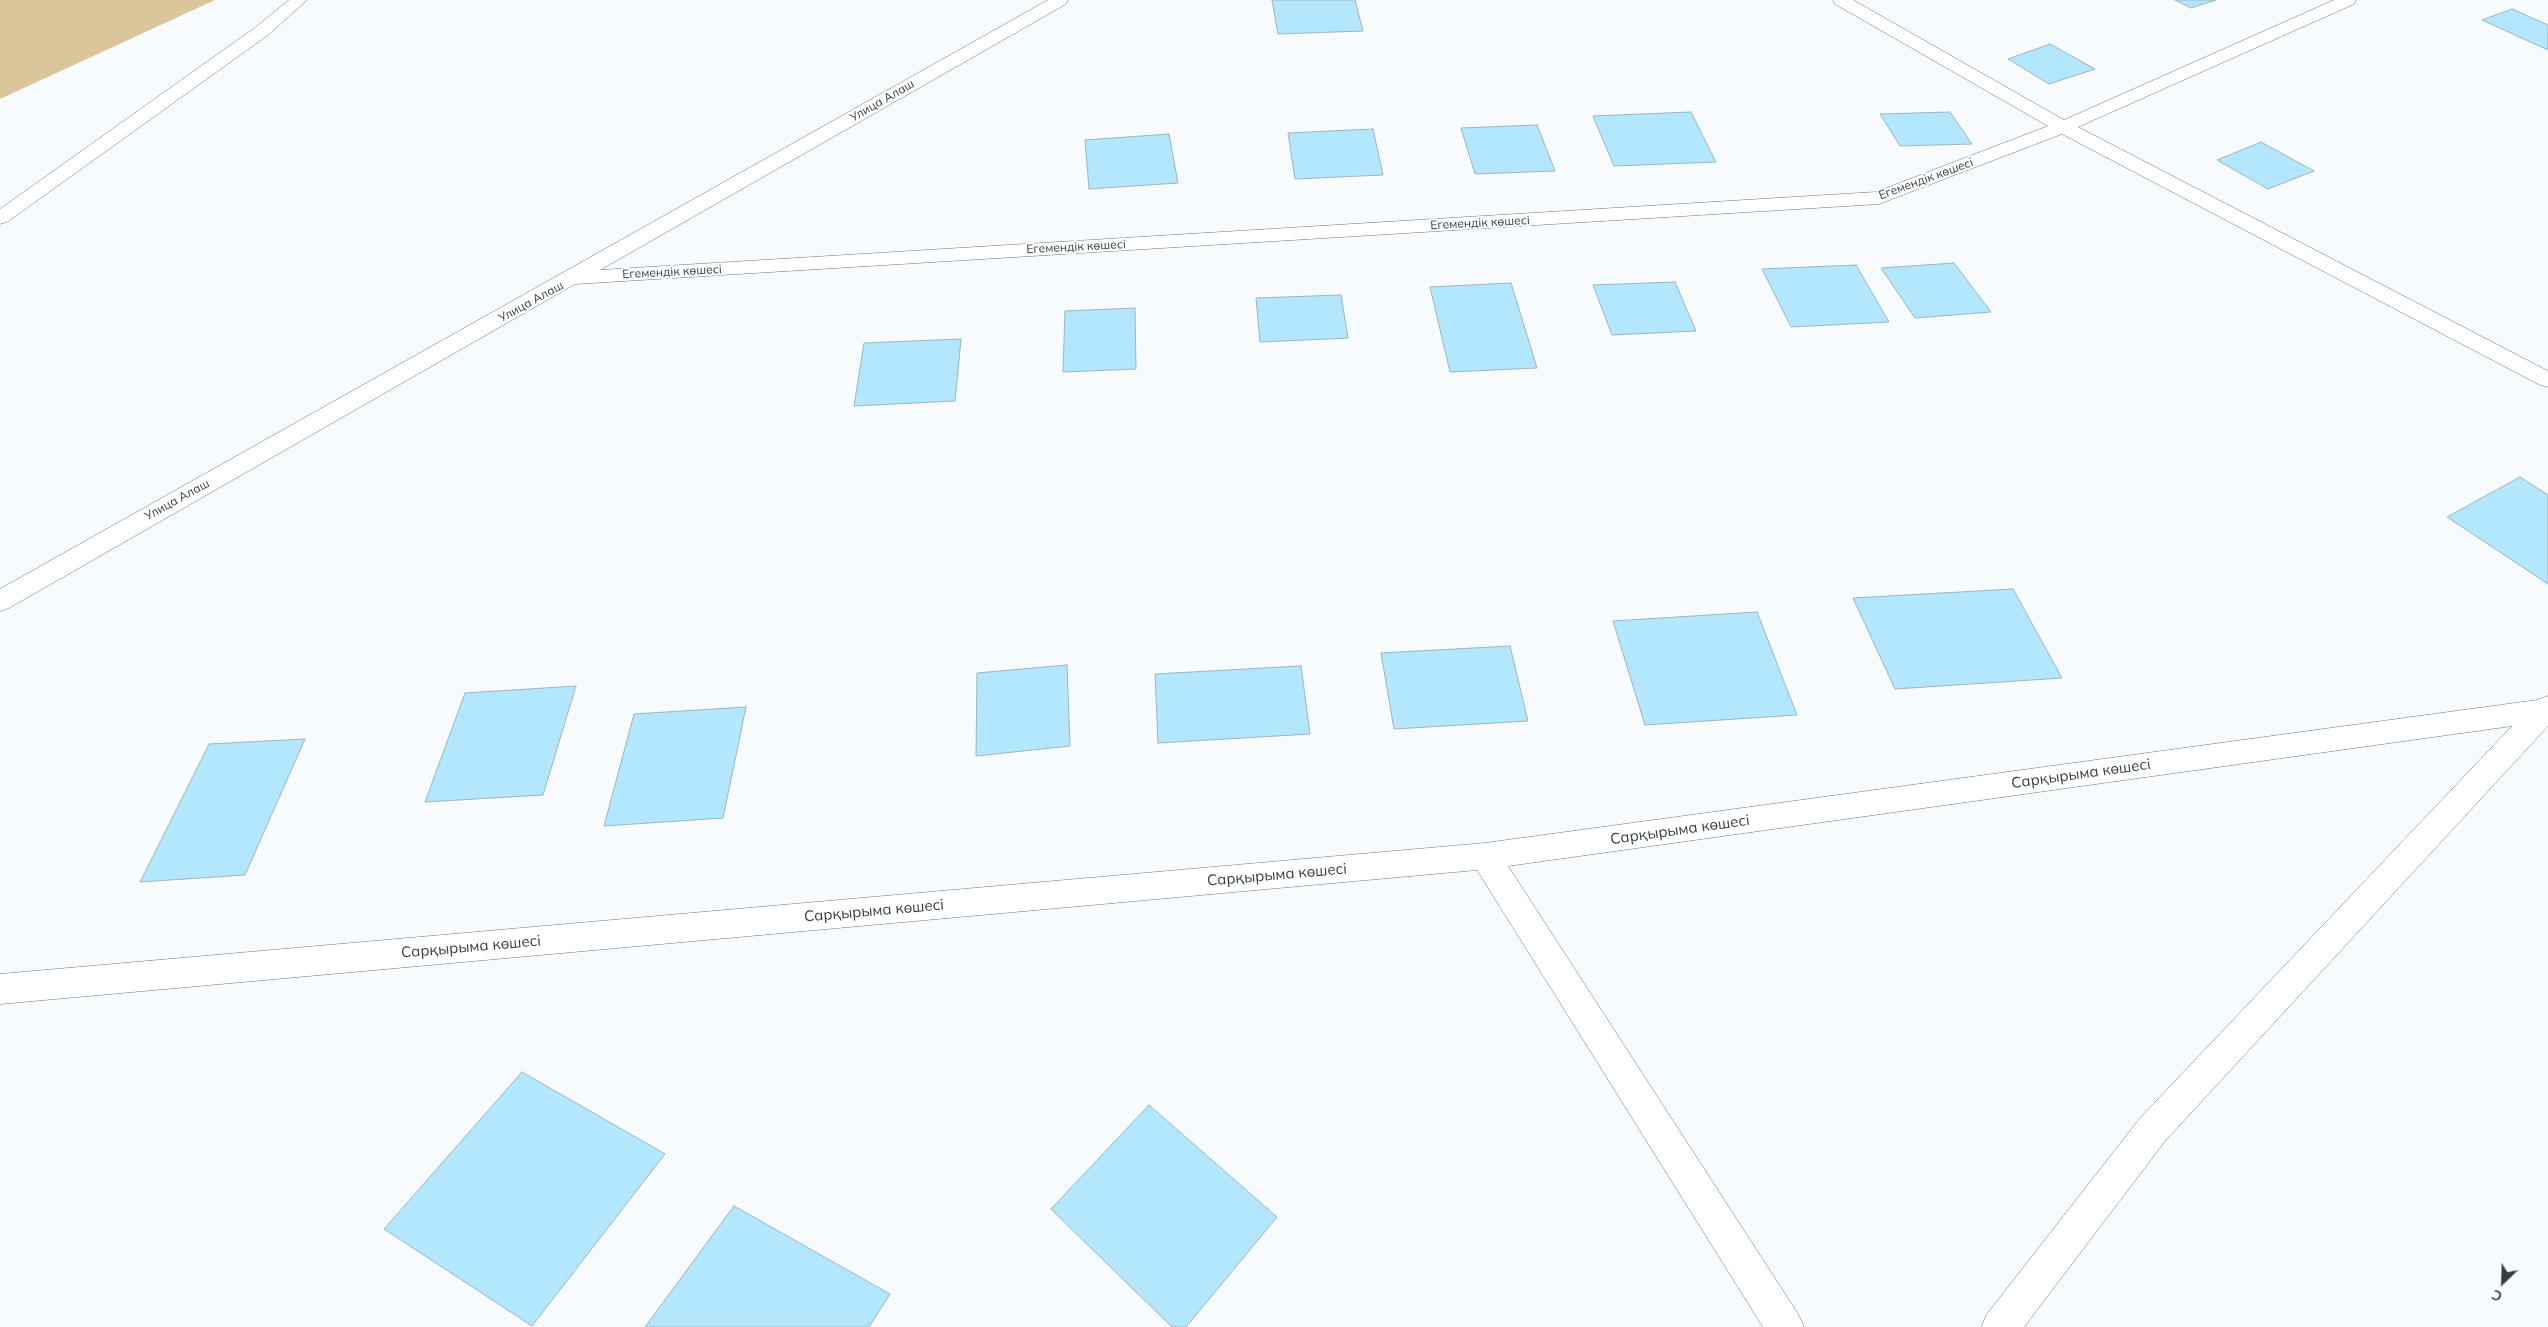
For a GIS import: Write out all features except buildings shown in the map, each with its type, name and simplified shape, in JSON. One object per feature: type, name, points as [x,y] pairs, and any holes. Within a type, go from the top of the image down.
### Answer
[{"type":"street","points":[[0,218],[262,31],[298,0]]},
{"type":"street","name":"Улица Алаш","points":[[0,601],[573,278],[1060,0]]},
{"type":"street","points":[[1841,0],[2063,127],[2548,380]]},
{"type":"street","name":"Егемендік көшесі","points":[[573,278],[1879,198],[2063,127],[2348,0]]},
{"type":"street","points":[[2000,1327],[2153,1129],[2546,709]]},
{"type":"street","name":"Сарқырыма көшесі","points":[[0,989],[1485,856],[2546,709]]},
{"type":"street","points":[[1485,856],[1785,1327]]},
{"type":"shaded area","points":[[0,0],[215,0],[0,99]]}]
